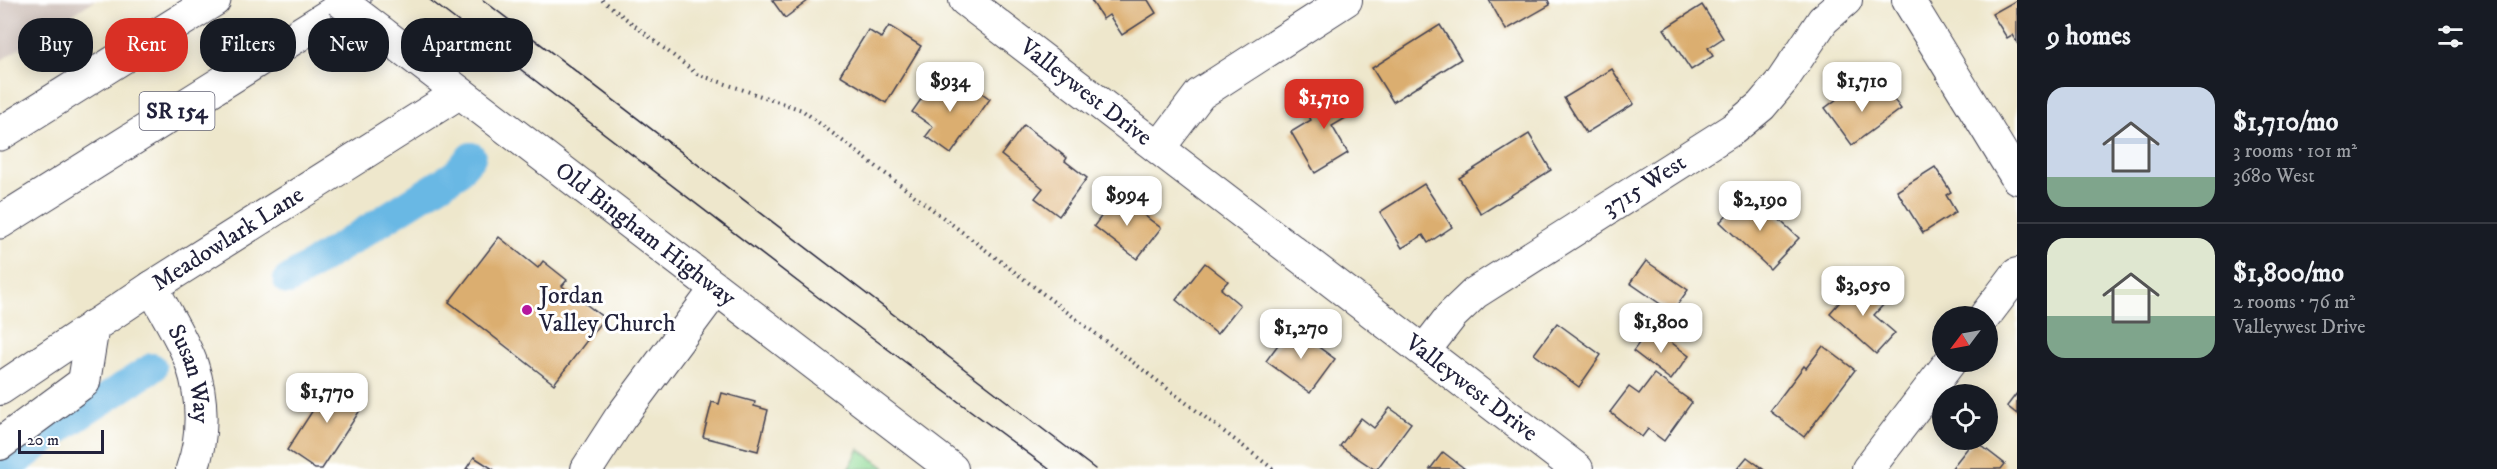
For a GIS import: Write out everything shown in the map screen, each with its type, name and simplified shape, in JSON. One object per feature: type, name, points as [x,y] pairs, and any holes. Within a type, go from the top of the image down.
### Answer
[{"type":"highway","points":[[0,134],[213,0]]},
{"type":"highway","name":"SR 154","points":[[0,222],[354,0]]},
{"type":"street","name":"Old Bingham Highway","points":[[339,0],[716,289],[938,464]]},
{"type":"street","name":"Valleywest Drive","points":[[965,0],[1577,469]]},
{"type":"street","points":[[1159,148],[1200,94],[1346,0]]},
{"type":"street","name":"3715 West","points":[[1424,351],[1452,315],[1475,292],[1733,129],[1761,106],[1782,81],[1823,20],[1846,0]]},
{"type":"street","points":[[1908,0],[2017,178]]},
{"type":"street","name":"Meadowlark Lane","points":[[0,389],[152,287],[459,93]]},
{"type":"street","points":[[1992,306],[2017,274]]},
{"type":"street","name":"Susan Way","points":[[152,287],[192,364],[200,400],[201,436],[192,469]]},
{"type":"street","points":[[587,469],[620,418],[716,289]]},
{"type":"street","points":[[0,444],[84,382],[93,326]]},
{"type":"street","points":[[1868,469],[1942,372]]},
{"type":"path","points":[[602,0],[697,74],[802,110],[1274,469]]},
{"type":"shaded area","points":[[0,0],[95,0],[67,18],[18,18],[18,49],[0,61]]},
{"type":"green space","points":[[859,449],[884,467],[885,469],[849,469]]},
{"type":"building","points":[[772,0],[809,0],[785,18]]},
{"type":"building","points":[[1091,0],[1148,0],[1156,13],[1122,35],[1109,15],[1103,19]]},
{"type":"building","points":[[1489,0],[1548,0],[1550,5],[1506,30]]},
{"type":"building","points":[[2017,0],[2017,43],[2012,35],[2007,38],[1992,14]]},
{"type":"building","points":[[1702,5],[1723,38],[1708,48],[1713,56],[1691,70],[1664,29]]},
{"type":"building","points":[[1440,25],[1461,59],[1393,102],[1372,68]]},
{"type":"building","points":[[889,26],[921,46],[886,103],[840,75],[868,30],[881,38]]},
{"type":"building","points":[[1612,69],[1634,104],[1586,133],[1564,98]]},
{"type":"building","points":[[964,80],[990,99],[951,154],[926,136],[933,127],[912,112],[934,81],[953,95]]},
{"type":"building","points":[[1340,85],[1356,112],[1332,126],[1348,153],[1315,173],[1291,132],[1311,120],[1308,115],[1318,109],[1313,101]]},
{"type":"building","points":[[1884,86],[1901,109],[1852,145],[1825,108],[1853,87],[1863,101]]},
{"type":"building","points":[[1024,125],[1067,158],[1065,161],[1087,178],[1059,216],[1035,198],[1043,188],[1001,155]]},
{"type":"building","points":[[1529,134],[1551,170],[1481,214],[1459,178]]},
{"type":"building","points":[[1935,167],[1951,192],[1946,195],[1956,212],[1923,233],[1897,191]]},
{"type":"building","points":[[1424,184],[1452,227],[1428,243],[1423,235],[1402,248],[1380,212]]},
{"type":"building","points":[[1117,195],[1161,228],[1137,259],[1094,226]]},
{"type":"building","points":[[1756,198],[1799,238],[1770,269],[1720,222],[1737,204],[1744,212]]},
{"type":"building","name":"Jordan Valley Church","points":[[499,237],[538,268],[543,261],[567,280],[562,286],[604,318],[554,384],[449,302]]},
{"type":"building","points":[[1646,261],[1688,290],[1672,312],[1630,283]]},
{"type":"building","points":[[1205,263],[1228,281],[1221,289],[1240,305],[1217,334],[1176,300]]},
{"type":"building","points":[[1859,280],[1885,303],[1874,315],[1895,333],[1876,354],[1830,313]]},
{"type":"building","points":[[1557,323],[1601,355],[1579,387],[1534,354]]},
{"type":"building","points":[[1291,327],[1335,359],[1310,393],[1266,361]]},
{"type":"building","points":[[1651,327],[1689,356],[1671,380],[1633,351]]},
{"type":"building","points":[[1823,346],[1855,370],[1804,437],[1770,411],[1804,366],[1806,368]]},
{"type":"building","points":[[1654,374],[1692,402],[1664,441],[1648,429],[1642,437],[1610,412],[1629,387],[1639,394]]},
{"type":"building","points":[[335,376],[368,398],[322,469],[315,469],[287,450]]},
{"type":"building","points":[[722,393],[755,402],[754,406],[768,410],[758,451],[703,437],[712,402],[719,404]]},
{"type":"building","points":[[2017,393],[2017,414],[2007,406]]},
{"type":"building","points":[[1390,408],[1411,423],[1377,469],[1374,469],[1340,446],[1361,418],[1374,428]]},
{"type":"building","points":[[1966,450],[1987,450],[2005,464],[2001,469],[1951,469]]},
{"type":"building","points":[[1443,452],[1465,469],[1430,469]]},
{"type":"building","points":[[474,457],[493,469],[466,469]]},
{"type":"building","points":[[1747,457],[1763,469],[1737,469]]},
{"type":"waterway","points":[[288,280],[456,174],[471,157]]},
{"type":"waterway","points":[[6,469],[63,426],[152,368]]},
{"type":"tram line","points":[[430,0],[819,298],[1049,469]]},
{"type":"tram line","points":[[483,0],[1095,469]]},
{"type":"place","name":"Jordan Valley Church","points":[[527,310]]}]
